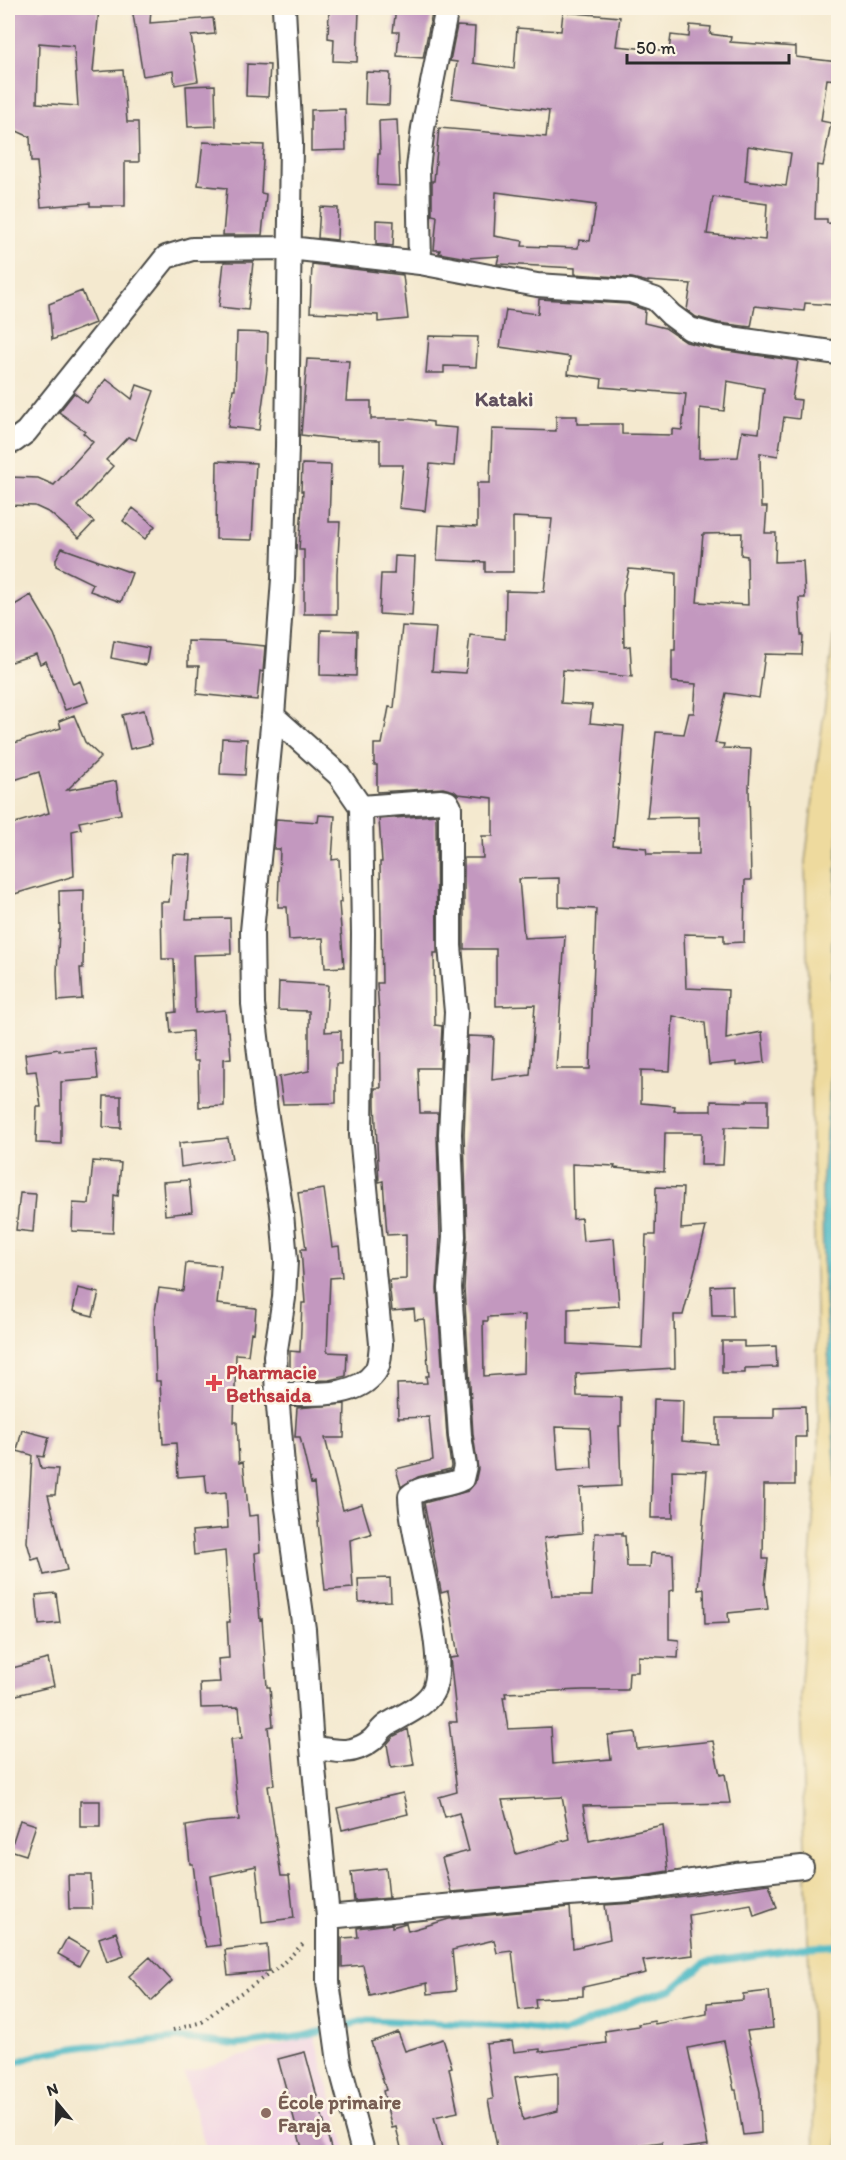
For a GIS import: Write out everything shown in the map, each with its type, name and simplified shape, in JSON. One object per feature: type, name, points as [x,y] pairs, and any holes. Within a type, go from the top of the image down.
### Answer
[{"type":"street","points":[[284,8],[291,143],[283,579],[273,716],[252,931],[253,1004],[266,1111],[282,1213],[286,1261],[284,1298],[275,1356],[277,1394],[286,1501],[304,1629],[312,1747],[328,1917],[328,1982],[339,2062],[363,2152]]},
{"type":"street","points":[[420,263],[418,168],[423,128],[447,8]]},
{"type":"street","points":[[10,444],[26,432],[166,257],[192,249],[290,248],[420,263],[537,285],[631,291],[655,298],[671,315],[690,329],[716,336],[838,352]]},
{"type":"street","points":[[273,716],[339,775],[361,807],[363,934],[361,1135],[381,1344],[376,1371],[354,1389],[322,1393],[277,1394]]},
{"type":"street","points":[[312,1747],[342,1752],[360,1749],[375,1738],[382,1728],[424,1702],[433,1692],[439,1672],[410,1496],[416,1491],[453,1484],[462,1479],[465,1466],[460,1436],[450,1288],[454,1236],[450,1134],[456,1012],[450,946],[450,807],[447,802],[441,801],[361,807]]},
{"type":"street","points":[[328,1917],[622,1891],[802,1867]]},
{"type":"path","points":[[173,2030],[202,2022],[278,1968],[328,1917]]},
{"type":"shaded area","name":"École primaire Faraja","points":[[314,2035],[347,2152],[207,2152],[184,2073]]},
{"type":"sand","points":[[838,601],[838,843],[832,951],[831,1074],[822,1186],[823,1267],[838,1509],[838,2152],[815,2152],[800,1696],[819,1439],[805,862]]},
{"type":"water","points":[[838,843],[838,1509],[823,1267],[822,1186],[831,1074],[832,951]]},
{"type":"building","points":[[8,8],[99,8],[93,72],[123,70],[127,122],[138,122],[139,162],[125,162],[125,206],[90,206],[90,203],[41,207],[37,162],[31,162],[30,137],[8,127]],"holes":[[[39,43],[74,46],[78,106],[37,103]]]},
{"type":"building","points":[[132,8],[151,8],[150,23],[213,18],[215,34],[191,36],[198,81],[175,85],[173,71],[143,76]]},
{"type":"building","points":[[396,8],[433,8],[423,58],[397,56],[399,32],[393,32]]},
{"type":"building","points":[[329,11],[359,11],[357,62],[333,61],[334,39],[328,38]]},
{"type":"building","points":[[563,12],[620,17],[616,46],[669,51],[671,35],[689,37],[690,25],[711,27],[710,34],[731,37],[730,42],[796,47],[796,57],[838,62],[838,80],[827,79],[821,121],[831,123],[823,166],[817,165],[815,219],[827,219],[827,223],[838,224],[834,305],[805,303],[804,311],[755,306],[751,327],[719,323],[696,317],[687,310],[691,284],[575,274],[575,268],[497,264],[499,256],[467,258],[434,250],[437,216],[432,215],[432,181],[434,181],[439,128],[546,137],[549,111],[452,98],[457,62],[450,61],[457,26],[475,27],[473,63],[514,69],[517,28],[561,31]],"holes":[[[748,146],[791,153],[786,186],[745,181]],[[496,192],[596,205],[590,241],[579,240],[578,248],[522,246],[523,241],[494,236]],[[713,197],[767,204],[765,240],[707,234]]]},
{"type":"building","points":[[247,64],[270,65],[268,97],[246,96]]},
{"type":"building","points":[[366,72],[390,73],[389,105],[365,104]]},
{"type":"building","points":[[215,85],[216,126],[188,127],[186,86]]},
{"type":"building","points":[[345,109],[346,150],[311,151],[311,110]]},
{"type":"building","points":[[397,120],[400,186],[377,185],[378,154],[380,154],[379,121]]},
{"type":"building","points":[[203,142],[264,145],[261,193],[266,194],[262,235],[223,235],[227,188],[198,185]]},
{"type":"building","points":[[320,207],[338,208],[337,240],[318,238]]},
{"type":"building","points":[[376,220],[394,221],[393,246],[376,244]]},
{"type":"building","points":[[224,262],[253,262],[248,310],[219,307]]},
{"type":"building","points":[[312,264],[403,275],[408,319],[378,322],[378,315],[310,312]]},
{"type":"building","points":[[82,291],[95,323],[52,340],[49,304]]},
{"type":"building","points":[[539,299],[628,304],[645,310],[644,323],[665,328],[686,342],[714,349],[798,361],[792,399],[801,400],[799,419],[784,417],[778,456],[760,453],[761,507],[767,507],[765,533],[776,533],[775,562],[803,561],[805,598],[799,598],[801,635],[803,635],[802,655],[765,654],[759,698],[726,693],[715,743],[724,744],[723,748],[751,749],[749,788],[751,880],[745,880],[744,942],[724,943],[724,935],[684,934],[686,988],[728,990],[726,1039],[762,1032],[765,1062],[736,1066],[736,1062],[709,1065],[705,1023],[673,1016],[670,1071],[641,1070],[641,1103],[675,1106],[674,1111],[711,1111],[711,1101],[768,1100],[768,1128],[725,1127],[723,1165],[701,1165],[702,1133],[665,1133],[664,1172],[572,1164],[573,1219],[581,1218],[583,1241],[614,1238],[619,1306],[568,1309],[568,1344],[642,1348],[646,1235],[655,1235],[656,1187],[683,1188],[681,1229],[706,1227],[683,1315],[674,1315],[675,1368],[576,1374],[577,1396],[621,1397],[621,1426],[619,1426],[621,1486],[580,1488],[582,1533],[544,1538],[552,1596],[592,1596],[595,1533],[622,1533],[622,1536],[625,1536],[627,1567],[650,1567],[651,1553],[673,1554],[674,1590],[669,1591],[669,1639],[679,1640],[678,1658],[638,1656],[638,1672],[629,1672],[628,1690],[505,1693],[506,1697],[503,1697],[508,1729],[551,1727],[553,1764],[611,1759],[608,1735],[635,1732],[637,1749],[713,1741],[720,1775],[725,1774],[730,1803],[583,1806],[589,1841],[663,1825],[668,1871],[631,1877],[451,1892],[442,1858],[469,1851],[459,1813],[445,1817],[439,1797],[457,1792],[449,1722],[457,1722],[450,1658],[458,1657],[448,1591],[441,1593],[424,1503],[468,1491],[475,1483],[478,1469],[473,1434],[464,1288],[467,1236],[464,1134],[468,1036],[494,1037],[492,1080],[530,1075],[535,1005],[496,1006],[496,949],[464,949],[464,858],[483,858],[482,836],[493,836],[493,798],[458,794],[443,788],[377,792],[374,744],[382,744],[389,707],[394,708],[402,626],[436,628],[432,671],[466,673],[470,635],[505,639],[506,591],[544,592],[552,519],[513,517],[513,572],[485,572],[485,562],[437,560],[439,525],[477,527],[477,483],[490,483],[492,429],[556,431],[556,416],[577,416],[577,424],[622,424],[622,434],[672,435],[672,429],[682,430],[686,394],[601,387],[602,379],[568,374],[570,357],[500,347],[506,310],[538,314]],"holes":[[[727,381],[764,388],[759,433],[742,431],[738,457],[699,458],[700,408],[724,411]],[[742,533],[741,555],[747,556],[748,605],[697,602],[703,534]],[[629,569],[676,573],[675,650],[672,650],[672,682],[696,684],[694,713],[689,713],[684,734],[656,732],[647,818],[699,817],[699,854],[647,854],[646,848],[613,845],[624,726],[590,723],[592,705],[561,703],[563,670],[632,677],[630,646],[624,647],[623,594]],[[559,878],[559,907],[596,909],[590,1069],[556,1069],[565,936],[524,938],[519,879]],[[525,1315],[524,1373],[484,1376],[483,1321],[488,1321],[488,1317]],[[555,1427],[590,1428],[592,1468],[558,1471]],[[562,1797],[570,1839],[516,1854],[502,1800]]]},
{"type":"building","points":[[237,332],[268,333],[267,370],[259,430],[228,427],[233,389],[235,389]]},
{"type":"building","points":[[429,336],[478,337],[476,367],[444,366],[444,373],[426,373]]},
{"type":"building","points":[[307,359],[349,361],[346,401],[371,401],[371,419],[410,419],[433,422],[433,426],[457,428],[454,466],[430,464],[425,511],[399,508],[403,465],[380,465],[380,440],[301,435]]},
{"type":"building","points":[[106,379],[132,399],[137,385],[154,391],[136,440],[128,437],[106,460],[113,466],[77,506],[94,522],[79,538],[50,513],[35,506],[8,505],[8,477],[38,478],[54,485],[93,442],[83,433],[85,431],[59,412],[74,393],[87,403]]},
{"type":"building","points":[[217,461],[256,463],[252,540],[216,539]]},
{"type":"building","points":[[302,464],[331,465],[329,522],[340,522],[337,614],[304,614],[304,550],[299,550],[303,491],[301,491]]},
{"type":"building","points":[[133,508],[155,526],[145,539],[123,521]]},
{"type":"building","points":[[62,548],[132,573],[121,602],[90,591],[93,584],[56,566],[56,559]]},
{"type":"building","points":[[395,556],[415,557],[412,616],[379,614],[381,574],[394,574]]},
{"type":"building","points":[[31,595],[54,634],[73,684],[80,681],[88,702],[65,710],[46,661],[40,664],[36,654],[8,663],[8,609]]},
{"type":"building","points":[[321,630],[357,631],[356,676],[320,675]]},
{"type":"building","points":[[114,641],[149,648],[146,665],[111,658]]},
{"type":"building","points":[[188,641],[265,646],[263,672],[260,671],[257,700],[197,694],[199,666],[188,666]]},
{"type":"building","points":[[144,710],[152,744],[130,749],[122,715]]},
{"type":"building","points":[[74,715],[85,742],[101,757],[67,790],[116,781],[121,814],[79,822],[81,829],[72,831],[74,876],[8,896],[8,825],[49,813],[39,772],[8,782],[8,745],[61,728],[59,721]]},
{"type":"building","points":[[222,738],[247,739],[245,775],[220,774]]},
{"type":"building","points":[[319,815],[335,816],[332,860],[339,859],[341,902],[339,903],[344,967],[325,968],[323,938],[289,940],[287,907],[278,907],[280,849],[274,849],[276,819],[318,822]]},
{"type":"building","points":[[436,815],[435,1025],[442,1026],[440,1068],[418,1068],[420,1113],[438,1113],[440,1236],[437,1289],[451,1466],[450,1469],[418,1477],[401,1487],[396,1469],[433,1460],[429,1417],[398,1418],[397,1384],[427,1383],[426,1376],[429,1376],[424,1319],[415,1320],[414,1309],[392,1311],[389,1280],[406,1279],[406,1234],[387,1235],[383,1181],[379,1182],[375,1088],[381,1088],[377,983],[382,983],[380,862],[382,862],[379,819]]},
{"type":"building","points":[[173,854],[191,855],[186,919],[230,918],[231,954],[193,955],[195,1013],[225,1010],[231,1058],[224,1059],[224,1106],[199,1107],[198,1061],[193,1061],[192,1031],[171,1033],[169,1013],[176,1012],[174,959],[162,959],[161,902],[169,902]]},
{"type":"building","points":[[84,890],[83,968],[80,968],[82,999],[58,1001],[59,891]]},
{"type":"building","points":[[279,982],[328,985],[325,1032],[341,1031],[341,1064],[336,1064],[336,1103],[283,1104],[279,1077],[309,1071],[309,1011],[278,1010]]},
{"type":"building","points":[[95,1048],[98,1079],[61,1082],[61,1144],[36,1143],[37,1107],[41,1107],[36,1071],[27,1072],[25,1054],[59,1049],[59,1051]]},
{"type":"building","points":[[104,1096],[121,1096],[121,1128],[103,1127]]},
{"type":"building","points":[[228,1138],[232,1159],[181,1167],[179,1143]]},
{"type":"building","points":[[93,1161],[121,1163],[118,1196],[114,1195],[113,1233],[72,1231],[73,1203],[89,1204]]},
{"type":"building","points":[[189,1180],[192,1212],[165,1215],[163,1182]]},
{"type":"building","points":[[324,1189],[332,1247],[339,1246],[342,1277],[330,1278],[327,1352],[347,1353],[346,1376],[329,1380],[298,1381],[298,1375],[290,1375],[290,1351],[300,1352],[302,1303],[305,1303],[301,1249],[306,1249],[298,1193]]},
{"type":"building","points":[[20,1193],[36,1194],[33,1232],[16,1230]]},
{"type":"building","points":[[186,1263],[221,1266],[217,1304],[256,1308],[254,1333],[251,1332],[248,1355],[236,1354],[234,1422],[237,1422],[239,1463],[243,1462],[249,1516],[258,1515],[260,1552],[255,1553],[260,1620],[262,1619],[267,1687],[270,1687],[273,1726],[268,1727],[274,1785],[268,1786],[281,1876],[289,1876],[294,1918],[262,1922],[256,1866],[211,1876],[220,1945],[206,1947],[201,1929],[193,1864],[190,1864],[186,1826],[239,1820],[231,1739],[242,1738],[239,1707],[201,1708],[200,1683],[220,1682],[218,1659],[229,1658],[227,1622],[230,1622],[225,1551],[194,1555],[192,1531],[228,1528],[226,1492],[207,1494],[205,1475],[178,1477],[176,1443],[163,1444],[160,1381],[156,1381],[154,1318],[159,1288],[183,1291]]},
{"type":"building","points":[[732,1285],[733,1316],[712,1316],[711,1286]]},
{"type":"building","points":[[78,1288],[99,1293],[93,1316],[73,1311]]},
{"type":"building","points":[[722,1341],[744,1341],[744,1347],[776,1346],[777,1367],[745,1368],[745,1373],[722,1373]]},
{"type":"building","points":[[654,1399],[683,1400],[682,1441],[717,1444],[717,1418],[774,1418],[774,1407],[805,1406],[806,1437],[795,1437],[795,1485],[764,1485],[763,1559],[768,1559],[765,1586],[768,1609],[728,1613],[729,1623],[705,1624],[704,1589],[698,1590],[707,1471],[672,1470],[673,1518],[651,1518]]},
{"type":"building","points":[[345,1404],[344,1438],[325,1438],[343,1510],[362,1504],[371,1534],[350,1540],[353,1588],[325,1590],[314,1483],[311,1484],[300,1437],[295,1437],[297,1408]]},
{"type":"building","points":[[22,1430],[49,1437],[44,1457],[38,1456],[41,1468],[58,1469],[55,1495],[48,1495],[67,1570],[44,1575],[39,1558],[32,1560],[27,1542],[32,1455],[17,1451]]},
{"type":"building","points":[[390,1578],[391,1601],[359,1602],[358,1579]]},
{"type":"building","points":[[56,1593],[60,1623],[39,1625],[36,1595]]},
{"type":"building","points":[[48,1659],[54,1686],[8,1697],[8,1669]]},
{"type":"building","points":[[408,1729],[414,1765],[391,1768],[387,1744],[394,1736]]},
{"type":"building","points":[[403,1793],[408,1814],[342,1830],[337,1808]]},
{"type":"building","points":[[80,1801],[100,1801],[100,1827],[80,1827]]},
{"type":"building","points":[[20,1820],[36,1825],[26,1855],[10,1850]]},
{"type":"building","points":[[386,1868],[389,1898],[354,1901],[351,1872]]},
{"type":"building","points":[[68,1875],[91,1875],[92,1909],[69,1909]]},
{"type":"building","points":[[769,1884],[777,1908],[754,1916],[751,1904],[689,1915],[693,1955],[643,1961],[646,1973],[583,1987],[583,1996],[535,1999],[536,2008],[519,2010],[512,1951],[497,1953],[494,1940],[452,1950],[456,1991],[428,1994],[427,1983],[370,1996],[363,1965],[342,1967],[342,1938],[358,1937],[357,1928],[392,1924],[392,1927],[406,1923],[408,1931],[449,1919],[570,1907],[573,1948],[610,1939],[605,1905]]},
{"type":"building","points":[[116,1932],[124,1956],[107,1962],[99,1938]]},
{"type":"building","points":[[67,1938],[88,1950],[79,1966],[58,1954]]},
{"type":"building","points":[[267,1945],[269,1971],[228,1975],[225,1950]]},
{"type":"building","points":[[150,1957],[172,1981],[151,2001],[129,1976]]},
{"type":"building","points":[[769,1991],[773,2028],[747,2031],[760,2092],[761,2133],[743,2135],[736,2090],[734,2090],[724,2041],[688,2048],[708,2145],[663,2151],[662,2142],[585,2152],[498,2152],[488,2100],[493,2099],[486,2044],[512,2041],[514,2052],[540,2049],[540,2052],[606,2043],[605,2031],[639,2026],[638,2024],[654,2021],[655,2024],[707,2014],[707,2003],[743,2000],[743,1994]],"holes":[[[558,2072],[558,2111],[523,2120],[515,2077]]]},
{"type":"building","points":[[398,2032],[405,2051],[443,2039],[452,2067],[449,2068],[458,2112],[434,2117],[443,2152],[402,2152],[396,2127],[392,2128],[383,2091],[386,2090],[371,2042]]},
{"type":"building","points":[[305,2052],[332,2152],[303,2152],[278,2059]]},
{"type":"waterway","points":[[8,2065],[44,2053],[87,2046],[180,2038],[237,2045],[304,2036],[368,2020],[510,2026],[564,2033],[639,1999],[673,1989],[704,1963],[801,1948],[838,1945]]},
{"type":"place","name":"Pharmacie Bethsaida","points":[[214,1383]]},
{"type":"place","name":"École primaire Faraja","points":[[266,2113]]},
{"type":"district","name":"Kataki","points":[[504,398]]}]
